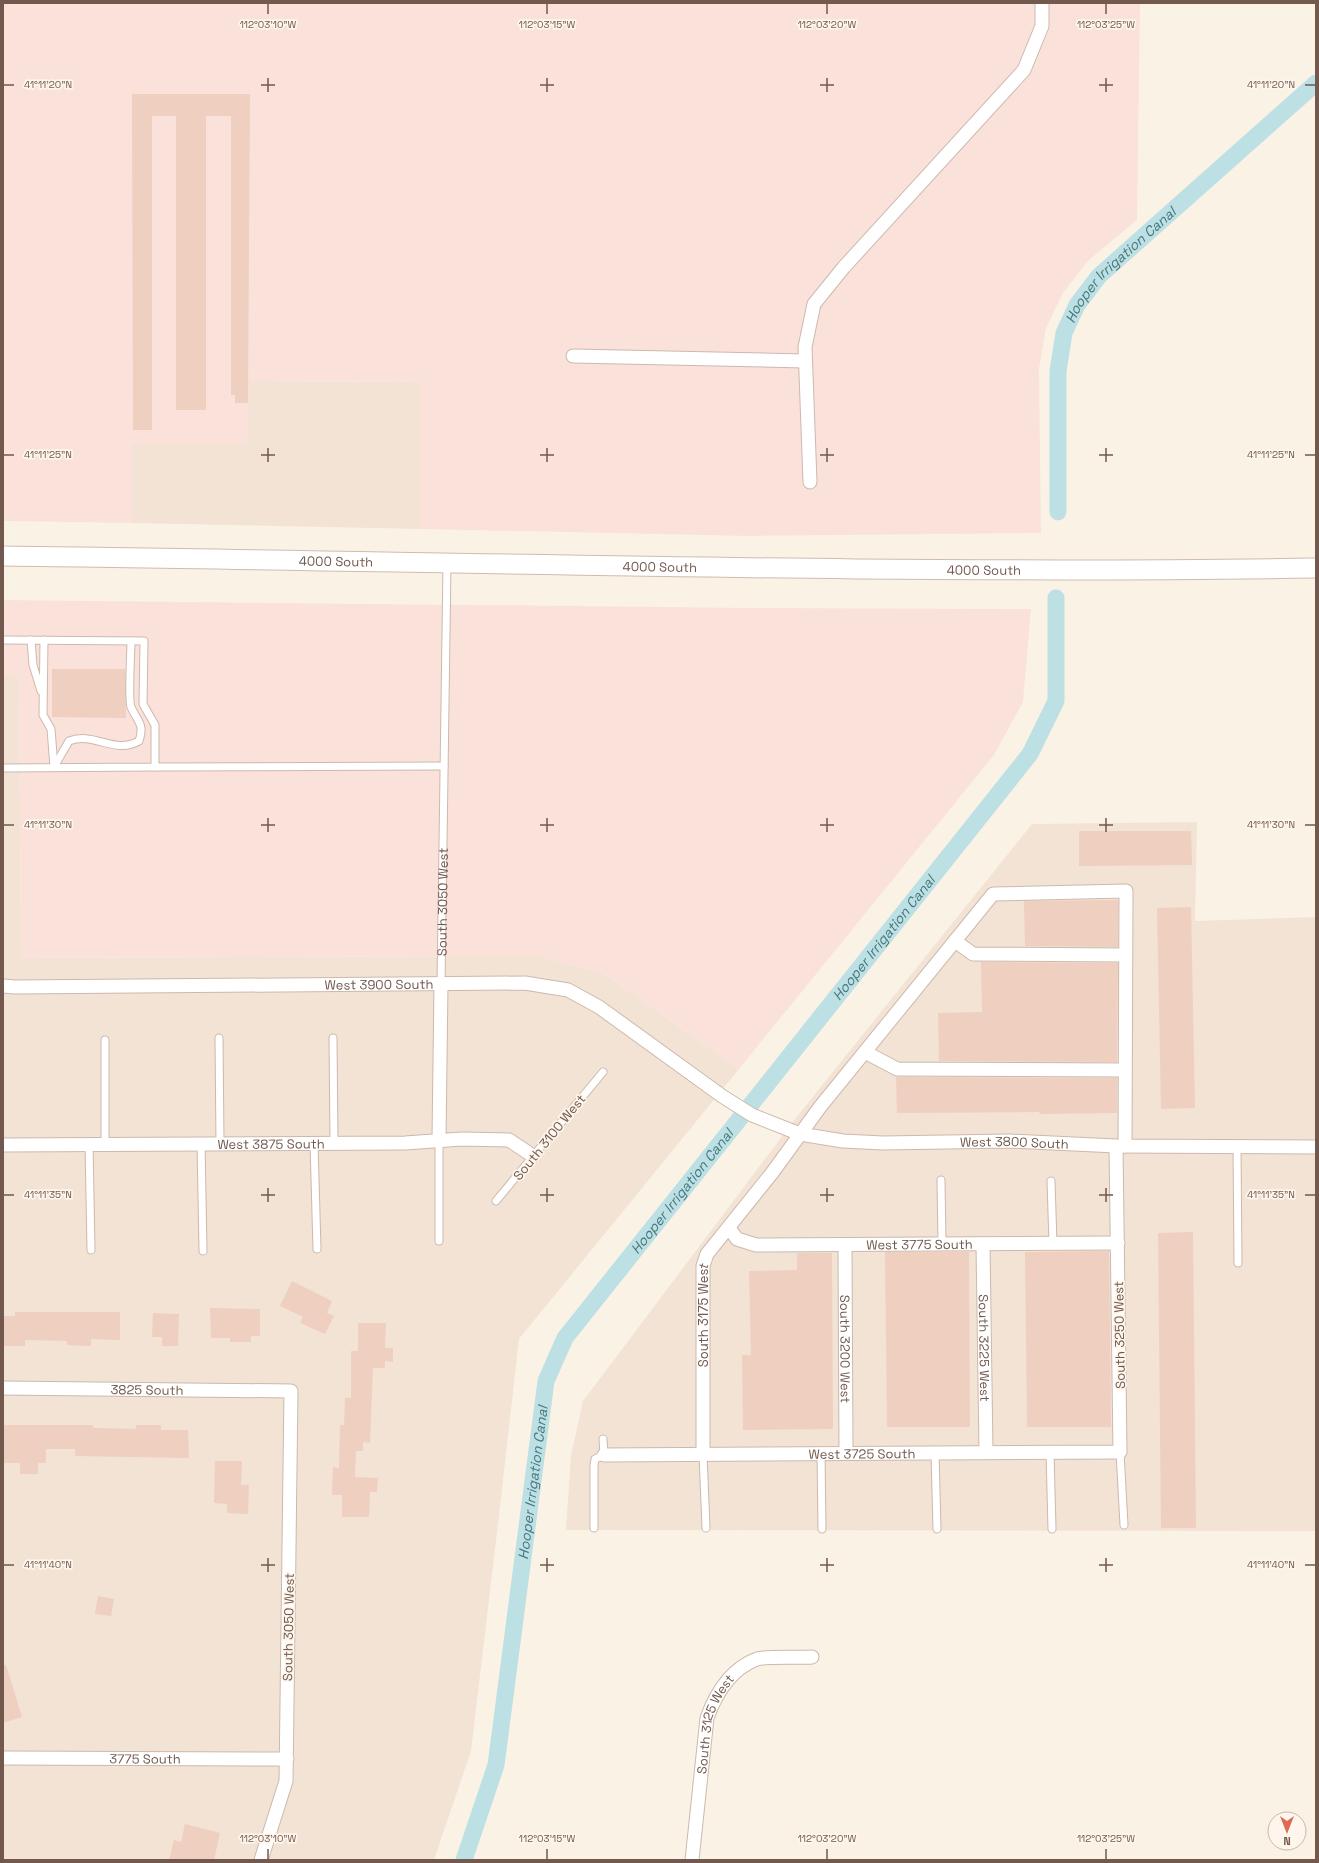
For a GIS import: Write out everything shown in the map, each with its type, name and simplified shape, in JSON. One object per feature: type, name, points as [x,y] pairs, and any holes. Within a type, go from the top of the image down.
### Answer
[{"type":"main road","name":"4000 South","points":[[3,556],[447,562],[811,570],[952,571],[1316,568]]},
{"type":"street","points":[[810,482],[805,347],[814,304],[844,267],[1024,70],[1042,26],[1042,3]]},
{"type":"street","points":[[573,356],[806,361]]},
{"type":"street","name":"South 3250 West","points":[[955,941],[993,894],[1126,891],[1125,1070],[1118,1244],[1120,1452]]},
{"type":"street","points":[[955,941],[973,954],[1125,955]]},
{"type":"street","name":"South 3175 West","points":[[703,1454],[703,1266],[708,1254],[772,1173],[800,1134],[955,941]]},
{"type":"street","name":"West 3900 South","points":[[3,986],[525,983],[568,990],[599,1007],[722,1096]]},
{"type":"street","name":"South 3050 West","points":[[439,1140],[441,984]]},
{"type":"street","points":[[865,1052],[897,1069],[1125,1070]]},
{"type":"street","name":"West 3800 South","points":[[722,1096],[752,1115],[784,1128],[800,1134],[843,1142],[1009,1142],[1121,1146],[1316,1147]]},
{"type":"street","name":"West 3875 South","points":[[3,1145],[405,1142],[462,1138],[509,1140],[533,1156]]},
{"type":"street","name":"West 3775 South","points":[[729,1228],[737,1239],[744,1243],[756,1245],[1118,1244]]},
{"type":"street","name":"South 3225 West","points":[[983,1244],[986,1452]]},
{"type":"street","name":"South 3200 West","points":[[844,1245],[846,1453]]},
{"type":"street","name":"3825 South","points":[[3,1388],[291,1391]]},
{"type":"street","name":"South 3050 West","points":[[261,1860],[286,1781],[291,1391]]},
{"type":"street","name":"West 3725 South","points":[[604,1455],[1120,1452]]},
{"type":"street","name":"South 3125 West","points":[[692,1860],[707,1718],[713,1701],[726,1681],[741,1667],[758,1659],[812,1657]]},
{"type":"street","name":"3775 South","points":[[3,1758],[287,1759]]},
{"type":"lane","name":"South 3050 West","points":[[441,984],[447,562]]},
{"type":"lane","points":[[3,640],[144,641],[143,704],[155,725],[155,767]]},
{"type":"lane","points":[[31,640],[33,665],[43,698]]},
{"type":"lane","points":[[44,640],[43,715],[51,729],[54,767]]},
{"type":"lane","points":[[54,767],[69,740],[77,738],[92,739],[118,747],[130,746],[139,741],[142,733],[138,718],[130,706],[131,641]]},
{"type":"lane","points":[[3,768],[444,766]]},
{"type":"lane","points":[[219,1038],[220,1143]]},
{"type":"lane","points":[[333,1038],[334,1142]]},
{"type":"lane","points":[[105,1040],[105,1144]]},
{"type":"lane","name":"South 3100 West","points":[[496,1201],[603,1072]]},
{"type":"lane","name":"South 3050 West","points":[[439,1140],[439,1241]]},
{"type":"lane","points":[[201,1143],[203,1251]]},
{"type":"lane","points":[[314,1143],[317,1249]]},
{"type":"lane","points":[[89,1144],[91,1250]]},
{"type":"lane","points":[[1236,1146],[1238,1263]]},
{"type":"lane","points":[[941,1180],[942,1244]]},
{"type":"lane","points":[[1051,1181],[1053,1244]]},
{"type":"lane","points":[[594,1528],[594,1465],[595,1459],[604,1455],[603,1439]]},
{"type":"lane","points":[[1050,1452],[1052,1529]]},
{"type":"lane","name":"South 3250 West","points":[[1120,1452],[1124,1525]]},
{"type":"lane","points":[[821,1453],[822,1529]]},
{"type":"lane","points":[[936,1453],[937,1529]]},
{"type":"lane","name":"South 3175 West","points":[[703,1454],[706,1528]]},
{"type":"shaded area","points":[[3,3],[1140,3],[1137,220],[1088,261],[1063,293],[1046,328],[1039,369],[1041,533],[749,536],[420,529],[420,382],[248,381],[248,444],[132,444],[132,523],[3,521]]},
{"type":"shaded area","points":[[248,381],[420,382],[420,529],[132,523],[131,443],[248,444]]},
{"type":"shaded area","points":[[3,600],[756,608],[1031,609],[1023,702],[994,755],[739,1069],[603,973],[540,956],[21,958],[19,677],[3,676]]},
{"type":"shaded area","points":[[3,676],[19,676],[21,958],[540,956],[603,973],[739,1069],[519,1339],[471,1751],[434,1860],[3,1860]]},
{"type":"shaded area","points":[[1197,822],[1195,921],[1316,917],[1316,1531],[566,1530],[571,1455],[583,1401],[795,1119],[1032,824]]},
{"type":"building","points":[[132,94],[250,94],[248,403],[235,403],[235,395],[231,395],[231,116],[206,116],[206,410],[176,410],[176,116],[152,116],[152,430],[133,430]]},
{"type":"building","points":[[52,669],[125,669],[126,718],[52,717]]},
{"type":"building","points":[[1079,831],[1191,831],[1192,865],[1079,866]]},
{"type":"building","points":[[1118,900],[1118,947],[1025,946],[1024,901]]},
{"type":"building","points":[[1191,907],[1195,1108],[1161,1109],[1157,908]]},
{"type":"building","points":[[981,962],[1118,963],[1117,1062],[939,1061],[938,1013],[982,1012]]},
{"type":"building","points":[[896,1077],[1117,1078],[1117,1113],[897,1113]]},
{"type":"building","points":[[1193,1232],[1196,1528],[1161,1528],[1158,1233]]},
{"type":"building","points":[[1109,1251],[1111,1427],[1027,1427],[1025,1252]]},
{"type":"building","points":[[885,1252],[969,1252],[970,1427],[887,1427]]},
{"type":"building","points":[[797,1253],[832,1253],[833,1429],[743,1430],[742,1355],[751,1355],[749,1271],[797,1270]]},
{"type":"building","points":[[292,1281],[332,1301],[327,1313],[334,1316],[325,1334],[300,1323],[303,1317],[280,1306]]},
{"type":"building","points":[[210,1308],[260,1309],[260,1336],[251,1336],[251,1342],[230,1342],[230,1338],[211,1338]]},
{"type":"building","points":[[15,1312],[120,1312],[120,1340],[91,1339],[91,1346],[67,1345],[67,1341],[25,1340],[25,1346],[3,1346],[3,1316],[15,1316]]},
{"type":"building","points":[[153,1313],[179,1314],[178,1346],[162,1346],[162,1337],[152,1337]]},
{"type":"building","points":[[358,1323],[386,1323],[385,1348],[393,1348],[393,1362],[385,1361],[385,1368],[373,1368],[370,1443],[363,1442],[363,1451],[356,1451],[355,1477],[378,1478],[377,1492],[370,1492],[369,1517],[342,1517],[342,1495],[332,1495],[333,1467],[339,1468],[340,1425],[344,1425],[345,1398],[351,1398],[351,1351],[358,1351]]},
{"type":"building","points":[[3,1425],[93,1425],[93,1428],[136,1429],[136,1425],[161,1425],[161,1430],[188,1430],[189,1458],[75,1456],[75,1449],[46,1449],[46,1463],[38,1463],[38,1474],[20,1474],[20,1463],[3,1463]]},
{"type":"building","points":[[215,1461],[242,1461],[241,1485],[249,1485],[248,1514],[227,1513],[227,1504],[214,1503]]},
{"type":"building","points":[[98,1596],[114,1599],[111,1616],[95,1614]]},
{"type":"building","points":[[3,1665],[6,1665],[22,1717],[3,1723]]},
{"type":"building","points":[[185,1824],[220,1833],[214,1860],[169,1860],[174,1840],[181,1842]]},
{"type":"waterway","name":"Hooper Irrigation Canal","points":[[1058,512],[1058,371],[1064,333],[1077,305],[1099,276],[1316,83]]},
{"type":"waterway","name":"Hooper Irrigation Canal","points":[[464,1860],[496,1765],[546,1381],[565,1338],[1030,754],[1056,701],[1056,598]]}]
